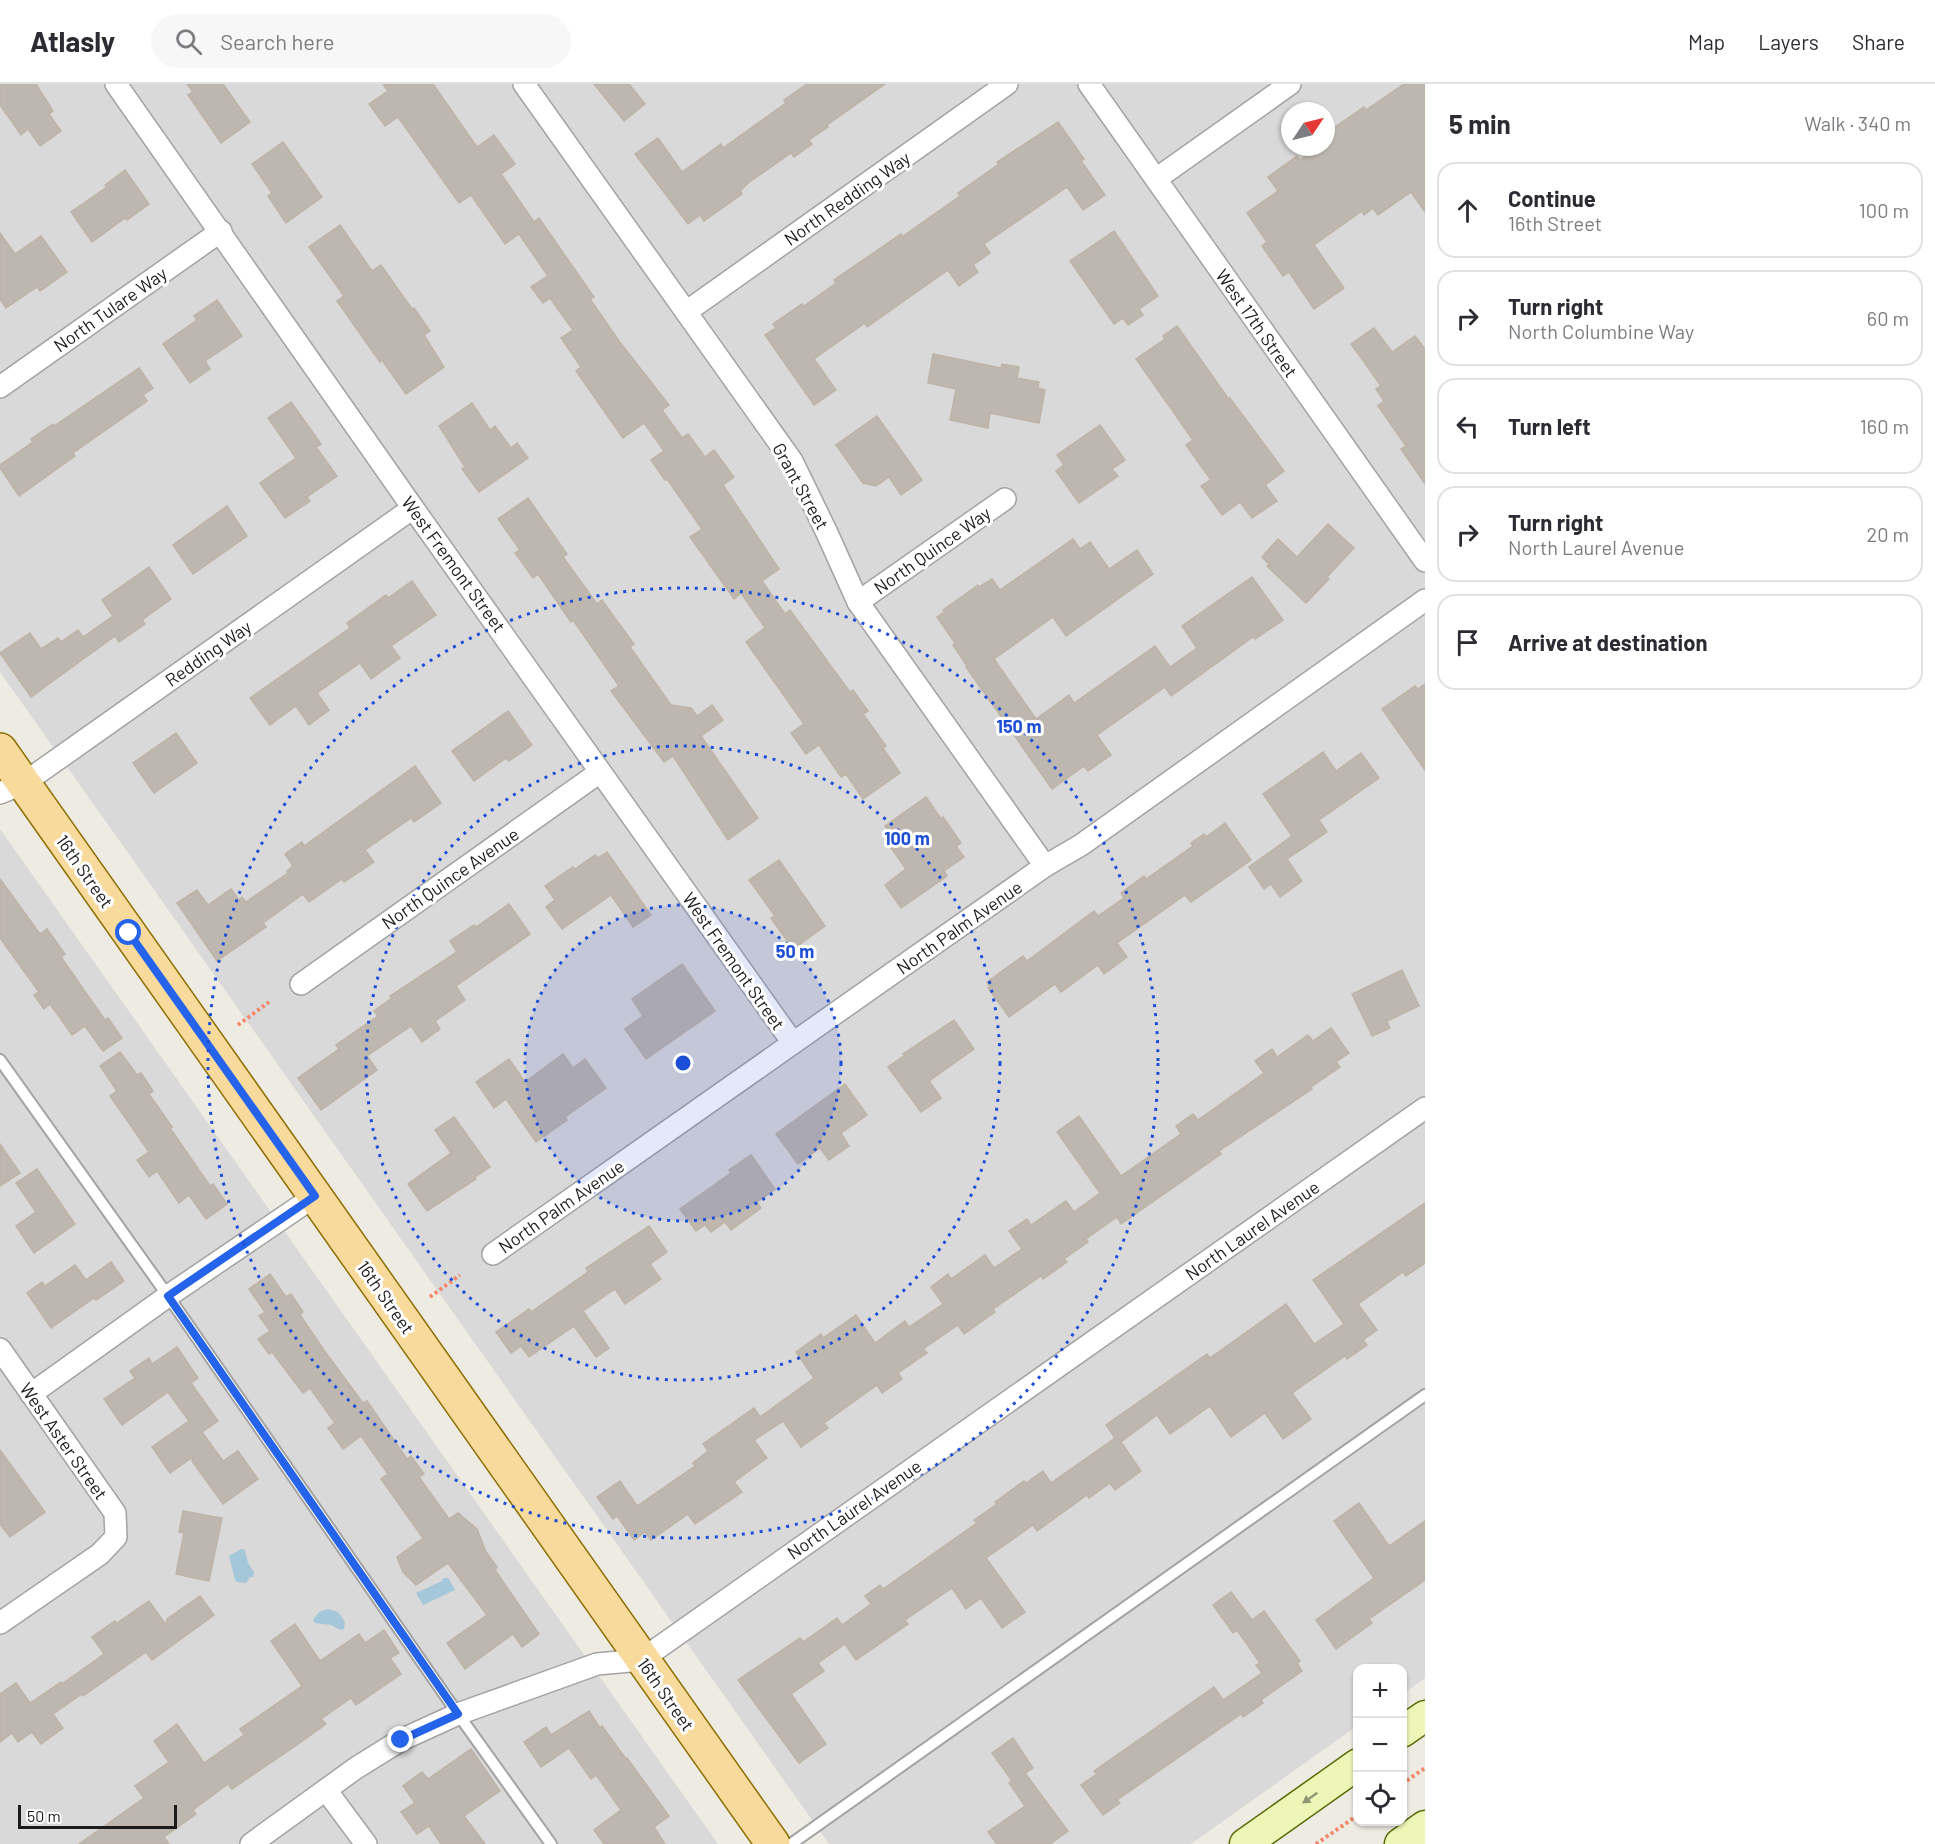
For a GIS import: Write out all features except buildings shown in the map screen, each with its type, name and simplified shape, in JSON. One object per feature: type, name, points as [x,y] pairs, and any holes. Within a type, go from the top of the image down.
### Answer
[{"type":"main road","name":"16th Street","points":[[0,750],[12,788],[315,1196],[773,1844]]},
{"type":"main road","points":[[1407,1729],[1425,1716]]},
{"type":"main road","points":[[1245,1844],[1353,1768]]},
{"type":"main road","points":[[1400,1844],[1425,1826]]},
{"type":"street","name":"West Fremont Street","points":[[116,84],[413,508],[793,1043]]},
{"type":"street","name":"Grant Street","points":[[524,84],[792,461],[858,602],[1045,866]]},
{"type":"street","name":"North Redding Way","points":[[686,312],[1007,84]]},
{"type":"street","name":"West 17th Street","points":[[1089,84],[1425,561]]},
{"type":"street","points":[[1156,179],[1290,84]]},
{"type":"street","name":"North Tulare Way","points":[[0,387],[221,231]]},
{"type":"street","name":"North Quince Way","points":[[858,602],[1005,499]]},
{"type":"street","name":"Redding Way","points":[[12,788],[413,508]]},
{"type":"street","name":"North Palm Avenue","points":[[493,1254],[1045,866],[1081,845],[1425,600]]},
{"type":"street","name":"North Quince Avenue","points":[[301,984],[600,772]]},
{"type":"street","name":"North Laurel Avenue","points":[[251,1844],[363,1763],[401,1740],[458,1714],[597,1664],[641,1660],[1425,1108]]},
{"type":"street","points":[[31,1394],[168,1296],[315,1196]]},
{"type":"street","name":"West Aster Street","points":[[0,1349],[115,1513],[116,1537],[100,1554],[0,1623]]},
{"type":"street","points":[[326,1790],[366,1844]]},
{"type":"lane","points":[[0,1060],[551,1844]]},
{"type":"lane","points":[[791,1844],[1425,1395]]},
{"type":"path","points":[[238,1025],[269,1002]]},
{"type":"path","points":[[430,1297],[460,1275]]},
{"type":"path","points":[[1407,1781],[1425,1768]]},
{"type":"path","points":[[1316,1844],[1353,1818]]},
{"type":"shaded area","points":[[0,84],[1425,84],[1425,1678],[1407,1691],[1407,1664],[1353,1664],[1353,1729],[1191,1844],[829,1844],[0,672]]},
{"type":"shaded area","points":[[0,829],[718,1844],[0,1844]]},
{"type":"water","points":[[241,1549],[245,1550],[248,1563],[254,1572],[253,1577],[250,1577],[246,1583],[235,1580],[229,1556]]},
{"type":"water","points":[[443,1578],[448,1578],[455,1590],[423,1605],[416,1593],[442,1581]]},
{"type":"water","points":[[328,1609],[338,1612],[345,1622],[344,1629],[315,1623],[313,1620],[319,1612]]},
{"type":"route","points":[[129,933],[315,1196],[168,1296],[458,1714],[401,1740]]}]
